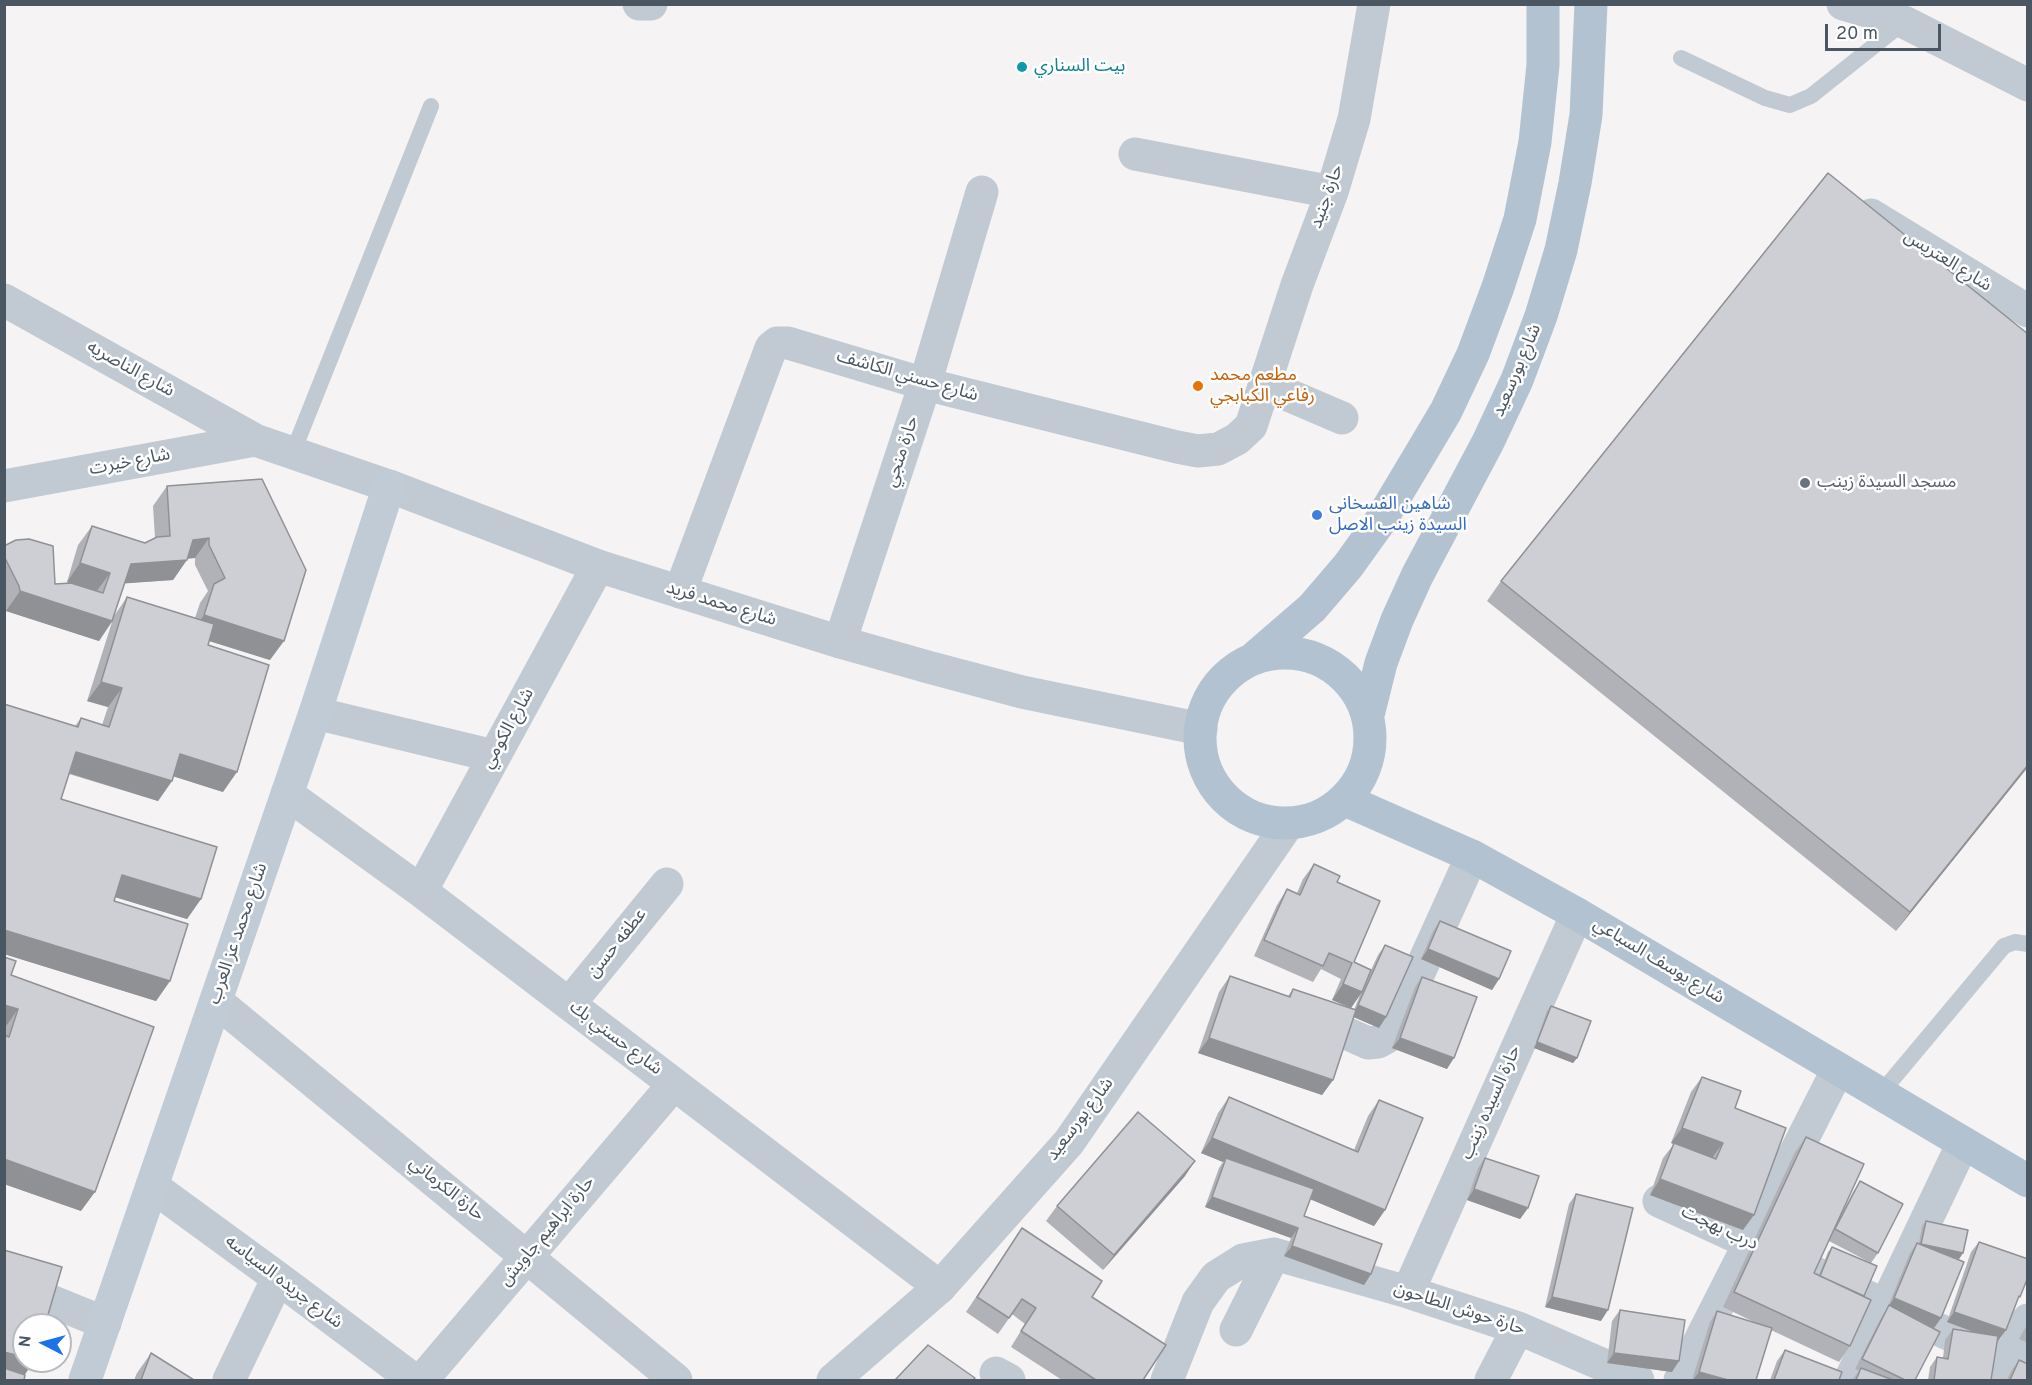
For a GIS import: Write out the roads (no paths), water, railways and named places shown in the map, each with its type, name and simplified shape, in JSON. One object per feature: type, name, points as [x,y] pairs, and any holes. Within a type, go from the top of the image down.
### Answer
[{"type":"main road","points":[[1252,659],[1288,652],[1323,661],[1351,683],[1368,715],[1371,738],[1368,760],[1359,781],[1345,800],[1328,812],[1309,820],[1288,824],[1259,819],[1233,806],[1214,785],[1210,776],[1203,758],[1200,729],[1206,707],[1217,687],[1233,670],[1252,659],[1312,608],[1348,566],[1381,520],[1446,411],[1473,354],[1498,287],[1522,208],[1535,142],[1541,87],[1543,4]]},
{"type":"main road","name":"شارع بورسعيد","points":[[1368,715],[1381,663],[1397,620],[1417,576],[1488,442],[1517,380],[1541,316],[1561,250],[1586,115],[1591,4]]},
{"type":"main road","name":"شارع محمد عز العرب","points":[[85,1380],[315,713],[389,486]]},
{"type":"main road","name":"شارع يوسف السباعي","points":[[1345,800],[1472,856],[1577,914],[2028,1181]]},
{"type":"street","points":[[639,4],[651,4]]},
{"type":"street","name":"حارة جنيد","points":[[1265,385],[1297,285],[1332,192],[1354,119],[1374,4]]},
{"type":"street","points":[[1843,4],[1904,22],[2028,85]]},
{"type":"street","points":[[1135,154],[1332,192]]},
{"type":"street","name":"حارة منجي","points":[[840,642],[925,384],[982,192]]},
{"type":"street","name":"شارع العتريس","points":[[1846,200],[2028,311]]},
{"type":"street","name":"شارع الناصريه","points":[[4,300],[255,440]]},
{"type":"street","name":"شارع حسني الكاشف","points":[[680,592],[771,348],[777,343],[788,343],[925,384],[1198,451],[1218,449],[1237,440],[1251,426],[1265,385]]},
{"type":"street","points":[[1265,385],[1342,418]]},
{"type":"street","name":"شارع محمد فريد","points":[[255,440],[389,486],[598,566],[840,642],[1022,692],[1200,729]]},
{"type":"street","name":"شارع خيرت","points":[[4,486],[255,440]]},
{"type":"street","name":"شارع الكومي","points":[[421,891],[598,566]]},
{"type":"street","points":[[315,713],[494,756]]},
{"type":"street","name":"شارع حسني بك","points":[[287,795],[421,891],[940,1287]]},
{"type":"street","name":"شارع بورسعيد","points":[[833,1380],[940,1287],[1069,1142],[1288,824]]},
{"type":"street","points":[[1308,1016],[1368,1043],[1387,1038],[1393,1030],[1472,856]]},
{"type":"street","name":"عطفه حسن","points":[[569,1004],[667,884]]},
{"type":"street","name":"حارة السيده زينب","points":[[1408,1292],[1577,914]]},
{"type":"street","name":"حارة الكرماني","points":[[216,1001],[676,1380]]},
{"type":"street","points":[[1680,1380],[1839,1069]]},
{"type":"street","name":"حارة ابراهيم جاويش","points":[[422,1380],[674,1084]]},
{"type":"street","points":[[1850,1380],[1963,1143]]},
{"type":"street","name":"شارع جريده السياسه","points":[[152,1186],[414,1380]]},
{"type":"street","name":"درب بهجت","points":[[1659,1201],[1886,1305],[2003,1371]]},
{"type":"street","points":[[1236,1330],[1274,1254]]},
{"type":"street","points":[[1144,1343],[1171,1370],[1198,1302],[1216,1276],[1243,1260],[1274,1254]]},
{"type":"street","name":"حارة حوش الطاحون","points":[[1274,1254],[1408,1292],[1518,1328],[1638,1380]]},
{"type":"street","points":[[229,1380],[278,1278]]},
{"type":"street","points":[[4,1282],[105,1323]]},
{"type":"street","points":[[2003,1371],[2028,1320]]},
{"type":"street","points":[[1491,1380],[1518,1328]]},
{"type":"lane","points":[[1681,58],[1765,98],[1790,105],[1810,96],[1904,22]]},
{"type":"lane","points":[[293,452],[431,106]]},
{"type":"lane","points":[[1881,1093],[2004,946],[2015,942],[2028,944]]},
{"type":"place","name":"بيت السناري","points":[[1022,67]]},
{"type":"place","name":"مطعم محمد رفاعي الكبابجي","points":[[1198,386]]},
{"type":"place","name":"مسجد السيدة زينب","points":[[1805,483]]},
{"type":"place","name":"شاهين الفسخانى السيدة زينب الاصل","points":[[1317,515]]}]
